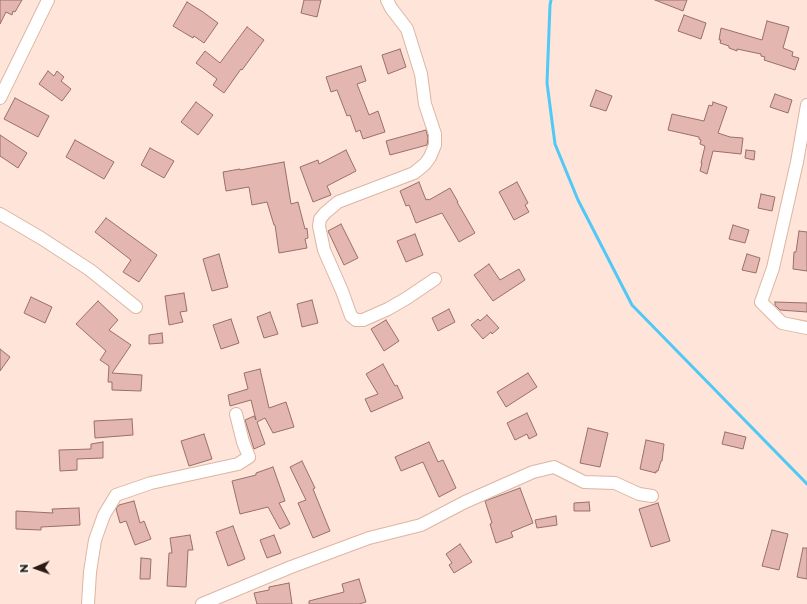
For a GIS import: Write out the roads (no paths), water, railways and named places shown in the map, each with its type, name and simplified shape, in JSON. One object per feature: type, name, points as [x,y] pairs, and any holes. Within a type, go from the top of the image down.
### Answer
[{"type":"street","points":[[0,98],[3,84],[48,0]]},
{"type":"street","points":[[387,0],[391,8],[403,22],[409,37],[421,74],[425,104],[435,134],[435,145],[425,164],[414,173],[338,202],[320,219],[319,226],[324,250],[351,316],[356,320],[363,320],[388,309],[408,298],[436,279]]},
{"type":"street","points":[[807,105],[798,162],[773,268],[761,302],[782,323],[807,328]]},
{"type":"street","points":[[0,214],[41,238],[90,270],[136,307]]},
{"type":"street","points":[[88,604],[90,572],[96,540],[104,515],[116,495],[151,483],[238,464],[249,457],[243,442],[236,414]]},
{"type":"street","points":[[202,604],[291,567],[362,541],[421,525],[465,502],[526,475],[554,467],[584,482],[615,483],[639,494],[652,496]]},
{"type":"waterway","points":[[551,0],[547,83],[555,144],[578,200],[632,305],[807,484]]}]
